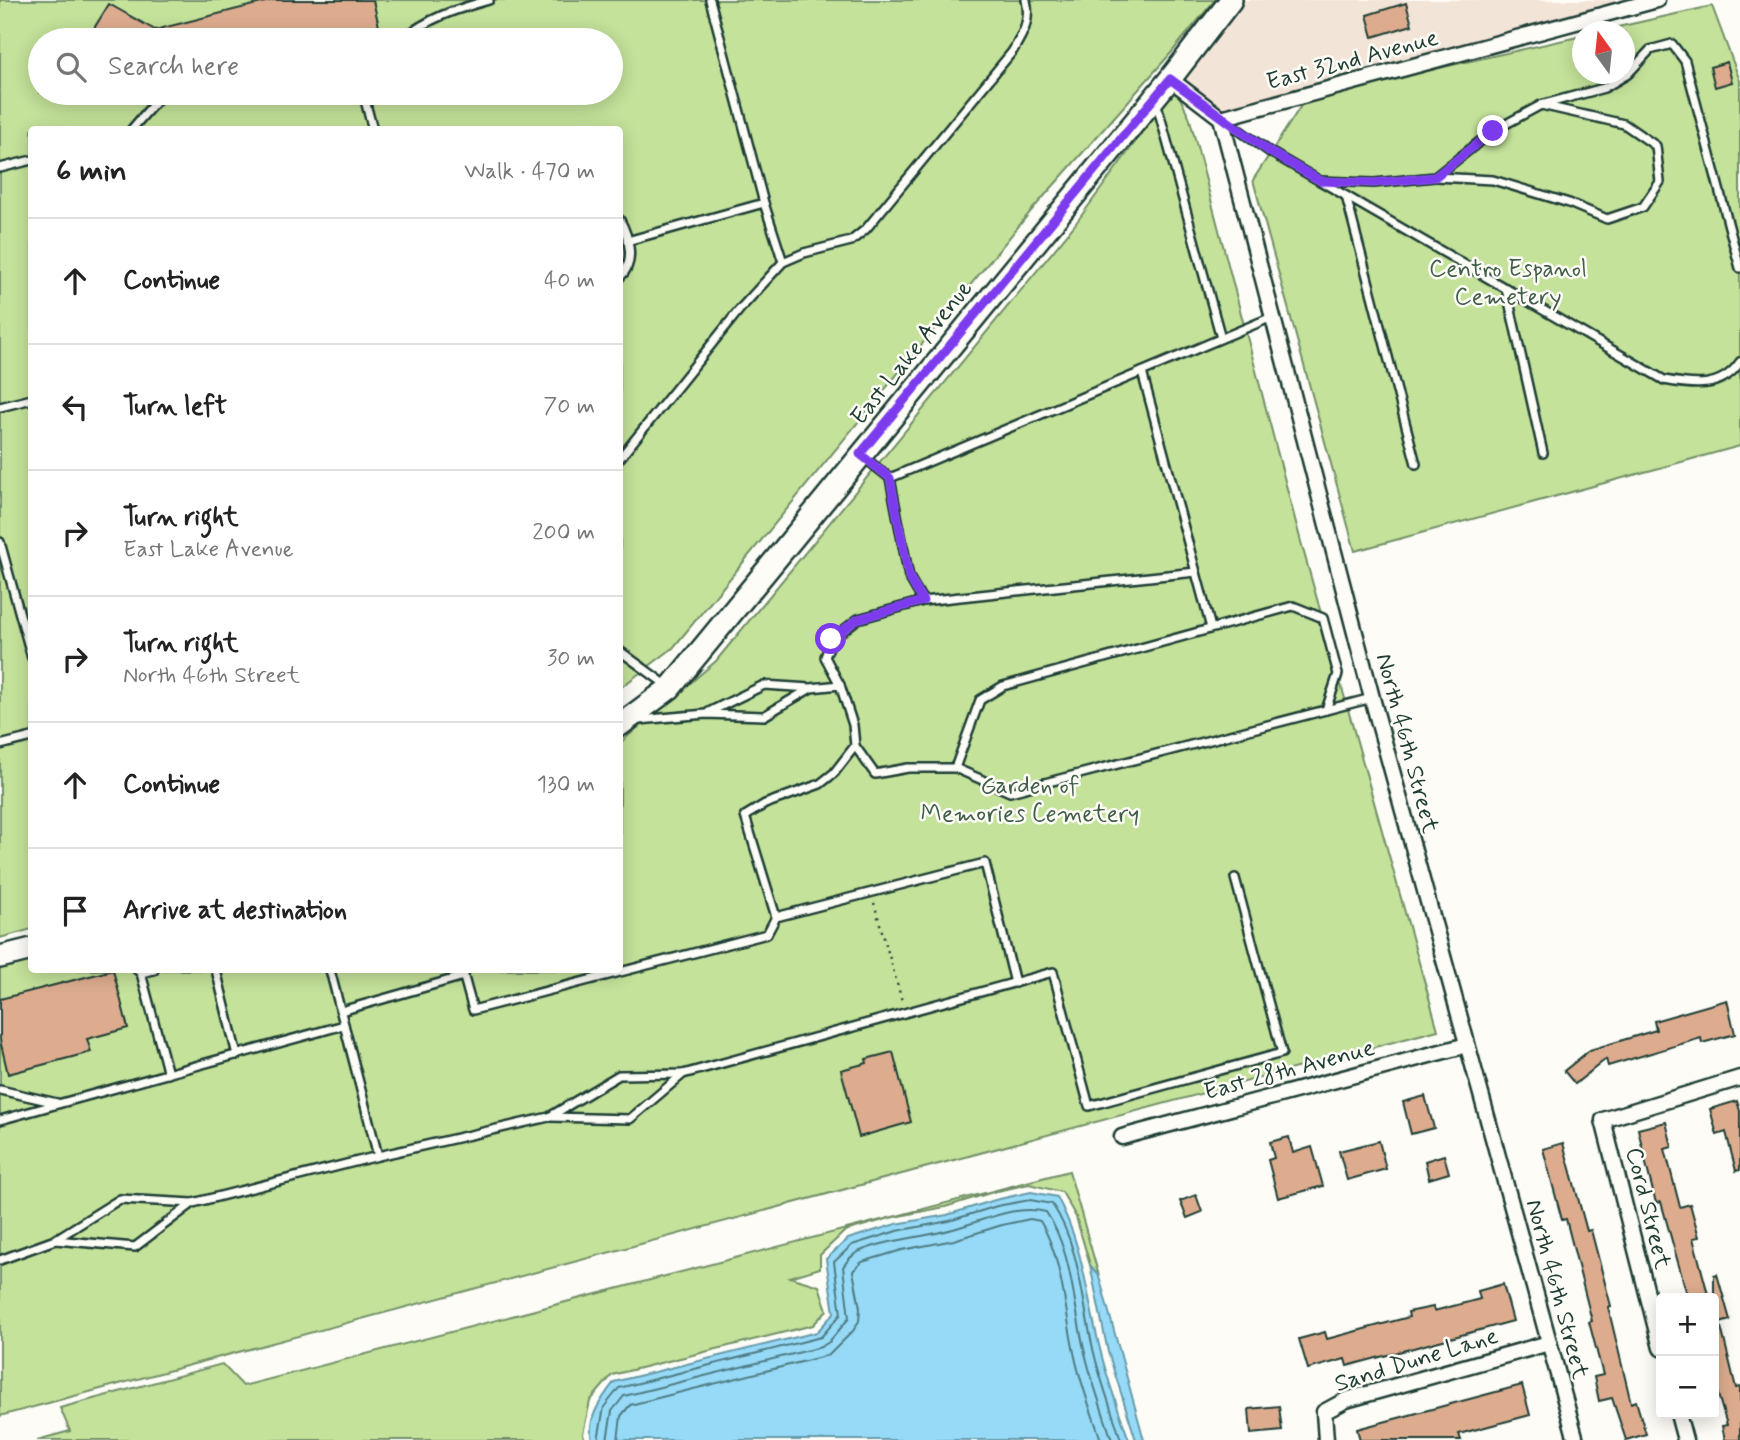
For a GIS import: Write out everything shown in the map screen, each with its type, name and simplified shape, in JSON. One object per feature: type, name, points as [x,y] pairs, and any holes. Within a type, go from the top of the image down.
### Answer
[{"type":"street","name":"East Lake Avenue","points":[[623,720],[670,688],[1170,79],[1231,0]]},
{"type":"street","name":"East 32nd Avenue","points":[[1221,118],[1657,0]]},
{"type":"street","points":[[1170,79],[1221,118]]},
{"type":"street","name":"North 46th Street","points":[[1221,118],[1372,698],[1576,1440]]},
{"type":"street","points":[[0,957],[28,950]]},
{"type":"street","name":"East 28th Avenue","points":[[1122,1137],[1467,1045]]},
{"type":"street","name":"Cord Street","points":[[1656,1328],[1603,1120],[1740,1078]]},
{"type":"street","name":"Sand Dune Lane","points":[[1326,1440],[1324,1412],[1346,1400],[1549,1343]]},
{"type":"street","points":[[1679,1419],[1685,1440]]},
{"type":"lane","points":[[416,28],[440,15],[489,0]]},
{"type":"lane","points":[[710,0],[764,203],[783,262]]},
{"type":"lane","points":[[623,454],[740,309],[783,262],[804,253],[851,241],[866,229],[1012,52],[1025,30],[1029,12],[1026,0]]},
{"type":"lane","points":[[1435,177],[1493,131],[1541,105],[1604,88],[1628,74],[1650,50],[1672,44],[1685,61],[1740,268]]},
{"type":"lane","points":[[1154,97],[1221,338]]},
{"type":"lane","points":[[134,126],[153,105]]},
{"type":"lane","points":[[366,105],[372,126]]},
{"type":"lane","points":[[1321,181],[1374,183],[1435,177],[1493,180],[1569,203],[1607,219],[1643,207],[1660,182],[1656,146],[1624,124],[1541,105]]},
{"type":"lane","points":[[1221,118],[1270,152],[1664,380],[1699,386],[1732,374],[1740,362]]},
{"type":"lane","points":[[0,168],[28,161]]},
{"type":"lane","points":[[1346,196],[1416,464]]},
{"type":"lane","points":[[627,241],[764,203]]},
{"type":"lane","points":[[623,229],[629,262],[623,274]]},
{"type":"lane","points":[[1506,288],[1543,453]]},
{"type":"lane","points":[[890,478],[1273,316]]},
{"type":"lane","points":[[1142,372],[1211,628]]},
{"type":"lane","points":[[0,407],[28,400]]},
{"type":"lane","points":[[860,454],[890,478],[909,577],[923,601]]},
{"type":"lane","points":[[0,542],[28,644]]},
{"type":"lane","points":[[1196,572],[923,601],[858,619],[831,639],[825,657],[841,685],[853,724],[855,746],[875,774],[908,768],[955,768],[1010,792],[1372,698]]},
{"type":"lane","points":[[955,768],[980,700],[1003,686],[1293,606],[1323,618],[1338,674],[1326,710]]},
{"type":"lane","points":[[623,653],[670,688]]},
{"type":"lane","points":[[706,714],[764,685],[811,688],[841,685]]},
{"type":"lane","points":[[623,721],[706,714],[764,716],[811,688]]},
{"type":"lane","points":[[0,745],[28,738]]},
{"type":"lane","points":[[623,970],[767,934],[776,917],[745,816],[765,804],[820,784],[834,773],[855,746]]},
{"type":"lane","points":[[776,917],[985,863],[1015,983]]},
{"type":"lane","points":[[550,1117],[619,1075],[683,1074],[1054,972],[1089,1106],[1282,1053],[1235,878]]},
{"type":"lane","points":[[140,973],[168,1074]]},
{"type":"lane","points":[[217,973],[237,1055]]},
{"type":"lane","points":[[331,973],[378,1156]]},
{"type":"lane","points":[[341,1011],[463,973],[473,1010],[612,973]]},
{"type":"lane","points":[[0,1120],[344,1025]]},
{"type":"lane","points":[[0,1260],[55,1240],[120,1199],[193,1203],[378,1156],[550,1117],[630,1119],[683,1074]]},
{"type":"lane","points":[[0,1090],[60,1104]]},
{"type":"lane","points":[[55,1240],[135,1247],[193,1203]]},
{"type":"path","points":[[872,893],[905,1013]]},
{"type":"shaded area","points":[[1242,0],[1625,0],[1222,108],[1182,77]]},
{"type":"green space","points":[[0,0],[1215,0],[1031,211],[673,648],[623,686],[623,126],[28,126],[28,930],[0,938]]},
{"type":"green space","name":"Centro Espanol Cemetery","points":[[1712,6],[1740,81],[1740,446],[1355,551],[1253,180],[1306,98],[1572,38],[1572,84],[1635,84],[1635,23]]},
{"type":"green space","name":"Garden of Memories Cemetery","points":[[1175,88],[1189,116],[1301,542],[1438,1030],[0,1416],[0,969],[28,962],[28,973],[623,973],[623,740],[716,661],[1073,227]]},
{"type":"green space","points":[[1069,1171],[1099,1276],[1090,1265],[1076,1217],[1062,1192],[1029,1184],[845,1231],[820,1255],[820,1268],[790,1277],[819,1286],[827,1310],[813,1325],[612,1375],[590,1401],[583,1434],[585,1440],[37,1440],[70,1431],[60,1408],[222,1364],[243,1386]]},
{"type":"water","points":[[1031,1192],[1057,1197],[1066,1216],[1079,1254],[1104,1364],[1129,1440],[592,1440],[593,1417],[614,1382],[817,1332],[834,1313],[826,1259],[848,1239],[896,1224],[947,1215]]},
{"type":"water","points":[[1090,1265],[1099,1276],[1144,1440],[1136,1440],[1108,1352]]},
{"type":"building","points":[[273,0],[373,0],[379,28],[163,28]]},
{"type":"building","points":[[1406,3],[1412,25],[1373,37],[1367,15]]},
{"type":"building","points":[[109,4],[151,28],[94,28]]},
{"type":"building","points":[[1727,62],[1732,82],[1715,87],[1710,67]]},
{"type":"building","points":[[101,973],[114,973],[128,1028],[87,1039],[91,1052],[8,1074],[0,1040],[0,999]]},
{"type":"building","points":[[1727,1000],[1735,1034],[1702,1043],[1701,1038],[1608,1066],[1606,1059],[1575,1084],[1564,1071],[1590,1050],[1656,1030],[1654,1021]]},
{"type":"building","points":[[893,1052],[911,1122],[859,1137],[841,1070],[867,1063],[866,1059]]},
{"type":"building","points":[[1425,1096],[1434,1128],[1411,1134],[1403,1102]]},
{"type":"building","points":[[1737,1101],[1740,1111],[1740,1170],[1736,1171],[1726,1132],[1717,1135],[1710,1109]]},
{"type":"building","points":[[1666,1122],[1672,1147],[1665,1149],[1680,1207],[1690,1204],[1699,1237],[1693,1238],[1708,1293],[1687,1293],[1661,1202],[1656,1203],[1638,1129]]},
{"type":"building","points":[[1289,1137],[1293,1153],[1312,1147],[1323,1186],[1278,1198],[1268,1160],[1274,1158],[1270,1142]]},
{"type":"building","points":[[1379,1141],[1386,1169],[1347,1180],[1339,1151]]},
{"type":"building","points":[[1563,1143],[1587,1231],[1591,1230],[1611,1306],[1608,1307],[1631,1403],[1636,1401],[1646,1434],[1626,1440],[1612,1398],[1599,1401],[1594,1377],[1603,1375],[1589,1322],[1592,1321],[1566,1219],[1562,1220],[1543,1149]]},
{"type":"building","points":[[1444,1155],[1449,1173],[1429,1179],[1425,1161]]},
{"type":"building","points":[[1196,1195],[1202,1212],[1187,1218],[1180,1201]]},
{"type":"building","points":[[1717,1274],[1730,1320],[1720,1323],[1736,1388],[1740,1387],[1740,1440],[1725,1440],[1722,1426],[1727,1425],[1719,1398],[1719,1293],[1714,1293],[1714,1275]]},
{"type":"building","points":[[1503,1284],[1513,1321],[1347,1366],[1345,1359],[1308,1369],[1299,1339],[1325,1332],[1327,1339],[1409,1317],[1408,1312],[1433,1307],[1434,1311],[1480,1299],[1478,1291]]},
{"type":"building","points":[[1522,1385],[1530,1415],[1459,1434],[1461,1440],[1360,1440],[1357,1429]]},
{"type":"building","points":[[1279,1406],[1282,1431],[1251,1434],[1249,1409]]},
{"type":"route","points":[[831,639],[858,619],[923,601],[909,577],[890,478],[860,454],[1170,79],[1270,152],[1321,181],[1374,183],[1435,177],[1493,131]]}]
